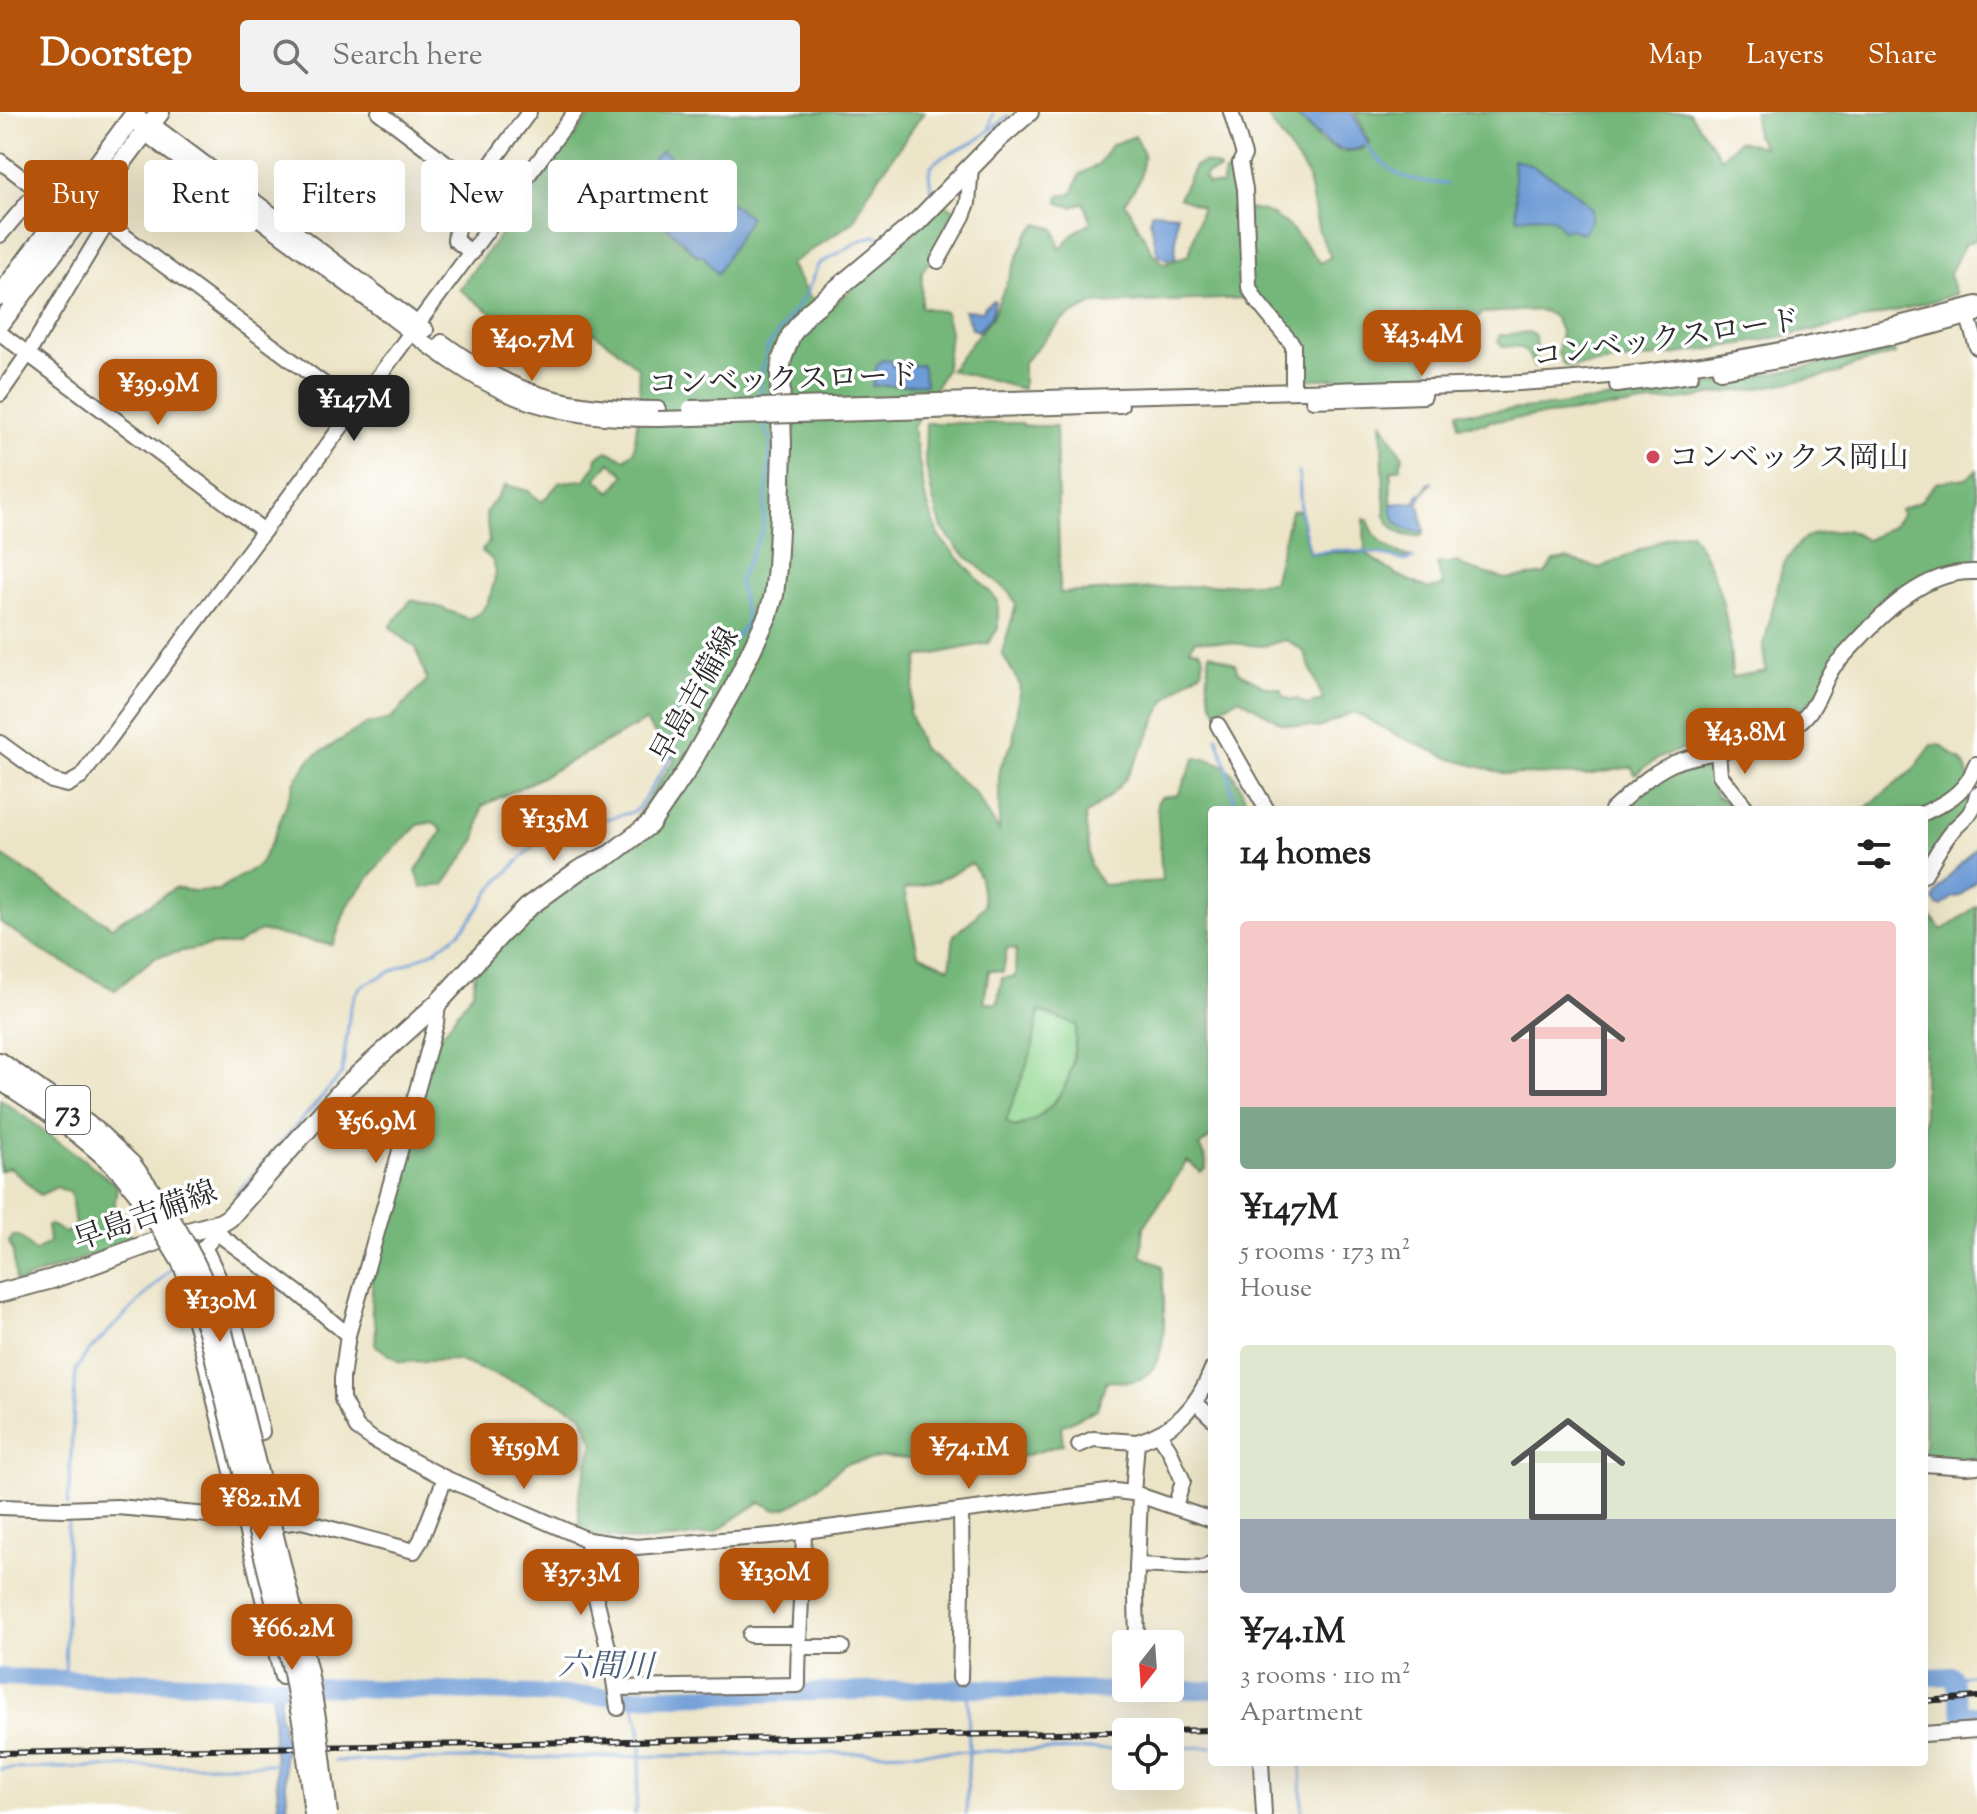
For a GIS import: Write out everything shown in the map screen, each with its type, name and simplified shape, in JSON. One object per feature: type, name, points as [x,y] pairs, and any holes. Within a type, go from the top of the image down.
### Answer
[{"type":"main road","name":"早島吉備線","points":[[0,1293],[52,1279],[162,1239],[212,1230],[229,1218],[345,1087],[438,1003],[527,908],[579,870],[611,854],[650,824],[687,770],[757,641],[774,595],[782,448],[780,373],[791,335],[808,313],[918,221],[998,139],[1029,112]]},
{"type":"main road","points":[[0,296],[131,114]]},
{"type":"main road","points":[[0,324],[152,123]]},
{"type":"main road","name":"73","points":[[0,1062],[95,1130],[173,1222],[207,1288],[222,1328],[308,1672],[328,1814]]},
{"type":"main road","name":"73","points":[[0,1080],[51,1113],[126,1169],[182,1263],[208,1331],[293,1673],[314,1814]]},
{"type":"street","points":[[379,112],[443,160]]},
{"type":"street","points":[[495,160],[529,112]]},
{"type":"street","points":[[0,743],[52,781],[67,785],[81,777],[575,112]]},
{"type":"street","points":[[1231,112],[1244,155],[1240,163],[1245,189],[1249,287],[1293,345],[1293,391]]},
{"type":"street","name":"コンベックスロード","points":[[131,114],[152,123],[474,376],[525,400],[586,416],[618,419],[658,414],[1529,383],[1645,372],[1781,351],[1974,311]]},
{"type":"street","points":[[0,161],[38,190],[0,235]]},
{"type":"street","points":[[938,261],[968,203],[971,167]]},
{"type":"street","points":[[0,394],[28,354],[107,223],[356,408]]},
{"type":"street","points":[[456,232],[455,240],[472,253]]},
{"type":"street","points":[[1974,311],[1977,347]]},
{"type":"street","name":"コンベックスロード","points":[[866,408],[1370,399],[1612,385],[1783,361],[1858,345],[1974,311]]},
{"type":"street","points":[[0,333],[264,531]]},
{"type":"street","points":[[1617,806],[1654,773],[1682,760],[1773,738],[1802,721],[1814,707],[1834,666],[1902,598],[1936,578],[1958,572],[1977,572]]},
{"type":"street","points":[[1218,725],[1265,806]]},
{"type":"street","points":[[1716,753],[1720,775],[1745,806]]},
{"type":"street","points":[[1928,811],[1961,789],[1977,765]]},
{"type":"street","points":[[1928,868],[1946,839],[1973,809],[1977,794]]},
{"type":"street","points":[[438,1003],[436,1023],[348,1335],[342,1378],[342,1399],[357,1428],[385,1447],[445,1478],[588,1540],[636,1547],[782,1535],[1115,1491],[1137,1494],[1208,1519]]},
{"type":"street","points":[[282,1677],[182,1272],[204,1247],[212,1230],[298,1293],[348,1335]]},
{"type":"street","points":[[204,1247],[218,1273],[229,1305],[262,1432],[224,1440]]},
{"type":"street","points":[[1079,1445],[1093,1439],[1137,1442],[1159,1434],[1195,1402],[1208,1378]]},
{"type":"street","points":[[1195,1402],[1208,1414]]},
{"type":"street","points":[[1159,1434],[1183,1481],[1175,1507]]},
{"type":"street","points":[[1137,1442],[1137,1630]]},
{"type":"street","points":[[1928,1464],[1977,1466]]},
{"type":"street","points":[[0,1507],[117,1507],[243,1518],[269,1525],[302,1521],[414,1551],[445,1478]]},
{"type":"street","points":[[960,1678],[961,1511]]},
{"type":"street","points":[[616,1688],[798,1685],[804,1531]]},
{"type":"street","points":[[588,1540],[590,1573],[618,1708]]},
{"type":"street","points":[[1137,1565],[1204,1568],[1208,1566]]},
{"type":"street","points":[[750,1635],[842,1647]]},
{"type":"street","points":[[275,1647],[320,1661]]},
{"type":"street","points":[[1928,1734],[1977,1730]]},
{"type":"street","points":[[1261,1766],[1264,1814]]},
{"type":"green space","points":[[593,112],[924,112],[869,191],[853,222],[790,264],[808,295],[827,311],[942,205],[958,213],[944,243],[922,271],[921,307],[945,312],[950,331],[946,369],[913,427],[925,497],[939,537],[998,601],[998,629],[988,643],[919,657],[909,712],[922,748],[975,793],[999,831],[999,768],[1013,742],[1020,685],[1002,653],[1016,605],[1010,593],[959,550],[942,528],[925,460],[926,423],[1056,426],[1060,593],[1273,582],[1291,511],[1299,510],[1309,554],[1366,554],[1397,575],[1429,589],[1443,586],[1437,564],[1457,562],[1505,579],[1545,574],[1554,561],[1566,559],[1600,568],[1669,537],[1690,532],[1717,583],[1726,619],[1732,677],[1766,671],[1763,649],[1783,564],[1801,541],[1811,535],[1847,530],[1867,540],[1891,527],[1902,515],[1900,510],[1921,501],[1937,482],[1966,478],[1977,470],[1977,564],[1929,574],[1892,598],[1861,633],[1813,698],[1776,728],[1749,738],[1672,753],[1635,775],[1632,767],[1587,775],[1506,774],[1451,759],[1353,712],[1319,728],[1283,724],[1239,698],[1217,711],[1209,691],[1210,653],[1235,664],[1238,672],[1266,687],[1281,690],[1291,700],[1297,699],[1307,705],[1323,700],[1304,652],[1290,642],[1285,640],[1263,646],[1195,640],[1190,649],[1200,651],[1204,657],[1202,671],[1181,686],[1160,710],[1125,780],[1085,815],[1090,865],[1102,885],[1162,881],[1157,803],[1161,797],[1178,795],[1195,758],[1208,759],[1226,767],[1237,781],[1248,806],[1208,806],[1208,1139],[1199,1146],[1206,1160],[1206,1169],[1201,1172],[1187,1161],[1144,1227],[1141,1256],[1162,1266],[1164,1313],[1161,1347],[1149,1373],[1137,1380],[1106,1381],[1097,1409],[1061,1426],[1063,1444],[1015,1459],[969,1471],[941,1462],[884,1457],[844,1464],[789,1507],[776,1510],[760,1502],[715,1532],[637,1541],[580,1534],[578,1498],[594,1443],[581,1413],[524,1386],[457,1360],[400,1362],[375,1345],[376,1327],[371,1310],[373,1269],[434,1046],[473,991],[475,972],[534,910],[632,844],[637,816],[675,759],[645,721],[482,806],[476,839],[444,885],[422,888],[416,871],[442,831],[434,822],[418,825],[384,859],[347,906],[333,945],[260,931],[236,945],[213,945],[155,957],[115,990],[46,953],[0,922],[0,854],[112,927],[175,888],[218,890],[259,865],[273,839],[296,779],[311,758],[365,725],[391,719],[427,680],[416,648],[390,627],[411,600],[468,619],[478,614],[487,603],[495,572],[492,560],[482,551],[489,542],[486,512],[506,485],[528,491],[542,502],[560,482],[585,480],[597,457],[607,451],[625,459],[634,451],[640,394],[638,368],[591,331],[586,338],[564,327],[519,333],[459,289],[502,232],[532,232],[532,193],[548,171],[548,232],[673,232],[697,256],[703,255],[717,273],[749,216],[737,208],[737,160],[557,160]],"holes":[[[610,462],[625,475],[611,492],[596,479]],[[972,863],[980,878],[984,905],[954,935],[950,968],[918,954],[904,890],[938,881]],[[1007,948],[1016,949],[1015,977],[1002,978],[997,1004],[984,1002],[989,970],[1003,972]],[[1039,1011],[1077,1025],[1071,1070],[1051,1106],[1035,1119],[1015,1127],[1006,1121],[1032,1050]]]},
{"type":"green space","points":[[1264,112],[1290,112],[1322,142],[1342,152],[1363,149],[1370,142],[1355,112],[1689,112],[1721,158],[1738,141],[1764,147],[1756,135],[1754,112],[1977,112],[1977,239],[1964,245],[1949,275],[1956,294],[1813,331],[1667,356],[1570,367],[1564,365],[1558,354],[1561,331],[1555,318],[1548,313],[1539,310],[1482,313],[1470,324],[1453,316],[1442,329],[1430,324],[1409,351],[1429,365],[1427,374],[1296,380],[1296,348],[1249,298],[1093,304],[1063,319],[1023,363],[1023,389],[950,370],[992,317],[1028,233],[1038,224],[1054,228],[1060,249],[1074,233],[1091,222],[1084,202],[1073,207],[1058,203],[1059,196],[1072,194],[1080,174],[1098,165],[1111,145],[1135,136],[1144,155],[1140,180],[1125,202],[1154,255],[1164,264],[1189,255],[1202,207],[1179,198],[1195,166],[1204,162],[1220,170],[1207,174],[1204,178],[1208,184],[1222,185],[1225,173],[1232,169],[1238,180],[1239,210],[1269,213],[1294,231],[1320,263],[1331,257],[1319,232],[1307,174]]},
{"type":"green space","points":[[1529,332],[1535,336],[1537,363],[1534,367],[1523,350],[1515,346],[1503,347],[1498,342],[1500,335]]},
{"type":"green space","points":[[1893,349],[1895,354],[1854,365],[1839,373],[1743,391],[1459,426],[1458,412],[1528,408],[1672,390],[1783,372]]},
{"type":"green space","points":[[1381,420],[1403,457],[1401,468],[1391,471],[1393,513],[1402,527],[1424,531],[1422,536],[1400,533],[1385,516]]},
{"type":"green space","points":[[1364,519],[1368,520],[1376,536],[1386,546],[1412,558],[1365,552]]},
{"type":"green space","points":[[1932,745],[1943,746],[1963,763],[1969,780],[1971,804],[1928,863],[1928,806],[1868,806],[1913,770]]},
{"type":"green space","points":[[1705,762],[1710,770],[1715,796],[1734,806],[1630,806],[1681,769]]},
{"type":"green space","points":[[1977,906],[1977,1459],[1928,1455],[1928,914],[1943,930]]},
{"type":"green space","points":[[1039,1011],[1077,1024],[1071,1069],[1051,1106],[1035,1119],[1015,1127],[1006,1121],[1032,1050]]},
{"type":"green space","points":[[0,1099],[117,1186],[113,1219],[136,1239],[16,1283],[13,1251],[9,1242],[13,1236],[20,1236],[35,1252],[49,1242],[47,1226],[65,1233],[75,1228],[71,1193],[57,1187],[40,1195],[10,1167],[0,1171]]},
{"type":"water","points":[[1293,112],[1352,112],[1368,143],[1357,149],[1337,148]]},
{"type":"water","points":[[662,150],[675,160],[653,160]]},
{"type":"water","points":[[1513,159],[1545,172],[1567,186],[1592,209],[1585,232],[1562,230],[1549,217],[1517,218]]},
{"type":"water","points":[[737,208],[750,217],[717,274],[703,255],[698,256],[672,232],[737,232]]},
{"type":"water","points":[[1154,212],[1177,214],[1175,258],[1158,255],[1150,221]]},
{"type":"water","points":[[993,300],[991,316],[978,331],[972,329],[964,310],[983,311]]},
{"type":"water","points":[[882,360],[892,361],[892,366],[922,365],[926,384],[872,386],[877,365]]},
{"type":"water","points":[[1433,482],[1418,504],[1424,531],[1405,529],[1394,517],[1391,504],[1416,502],[1418,495]]},
{"type":"water","points":[[1977,847],[1977,879],[1960,896],[1938,906],[1935,895]]},
{"type":"water","points":[[272,1694],[280,1695],[280,1719],[287,1742],[284,1757],[288,1814],[279,1814],[272,1745]]},
{"type":"waterway","points":[[989,130],[993,114]]},
{"type":"waterway","points":[[930,196],[931,166],[940,158],[976,141],[1008,116]]},
{"type":"waterway","points":[[1365,144],[1383,164],[1400,175],[1447,184]]},
{"type":"waterway","points":[[901,224],[922,204]]},
{"type":"waterway","points":[[761,400],[761,375],[767,348],[807,292],[818,265],[861,240],[874,236],[887,237]]},
{"type":"waterway","points":[[236,1194],[342,1074],[350,1009],[361,986],[436,950],[459,933],[493,887],[545,834],[633,812],[638,808],[670,759],[673,735],[685,700],[746,624],[739,580],[763,529],[771,440],[765,430],[764,419]]},
{"type":"waterway","points":[[1299,473],[1301,514],[1310,553],[1338,550],[1379,554],[1406,561],[1414,558]]},
{"type":"waterway","points":[[1217,737],[1235,806]]},
{"type":"waterway","points":[[68,1505],[76,1370],[87,1353],[175,1265]]},
{"type":"waterway","points":[[65,1679],[68,1513]]},
{"type":"waterway","points":[[1129,1630],[1130,1616]]},
{"type":"waterway","points":[[1953,1676],[1977,1675]]},
{"type":"waterway","name":"六間川","points":[[1928,1677],[1953,1676],[1962,1716],[1977,1714]]},
{"type":"waterway","name":"六間川","points":[[0,1677],[632,1697],[968,1688],[1208,1690]]},
{"type":"waterway","points":[[275,1686],[276,1699]]},
{"type":"waterway","points":[[966,1814],[968,1688]]},
{"type":"waterway","points":[[632,1697],[640,1728],[641,1752],[635,1814]]},
{"type":"waterway","points":[[1184,1748],[1208,1747]]},
{"type":"waterway","points":[[335,1761],[1112,1749]]},
{"type":"waterway","points":[[0,1769],[276,1764]]},
{"type":"waterway","points":[[1301,1766],[1302,1814]]},
{"type":"railway","points":[[1928,1701],[1977,1697]]},
{"type":"railway","points":[[0,1753],[1208,1730]]},
{"type":"place","name":"コンベックス岡山","points":[[1653,457]]}]
